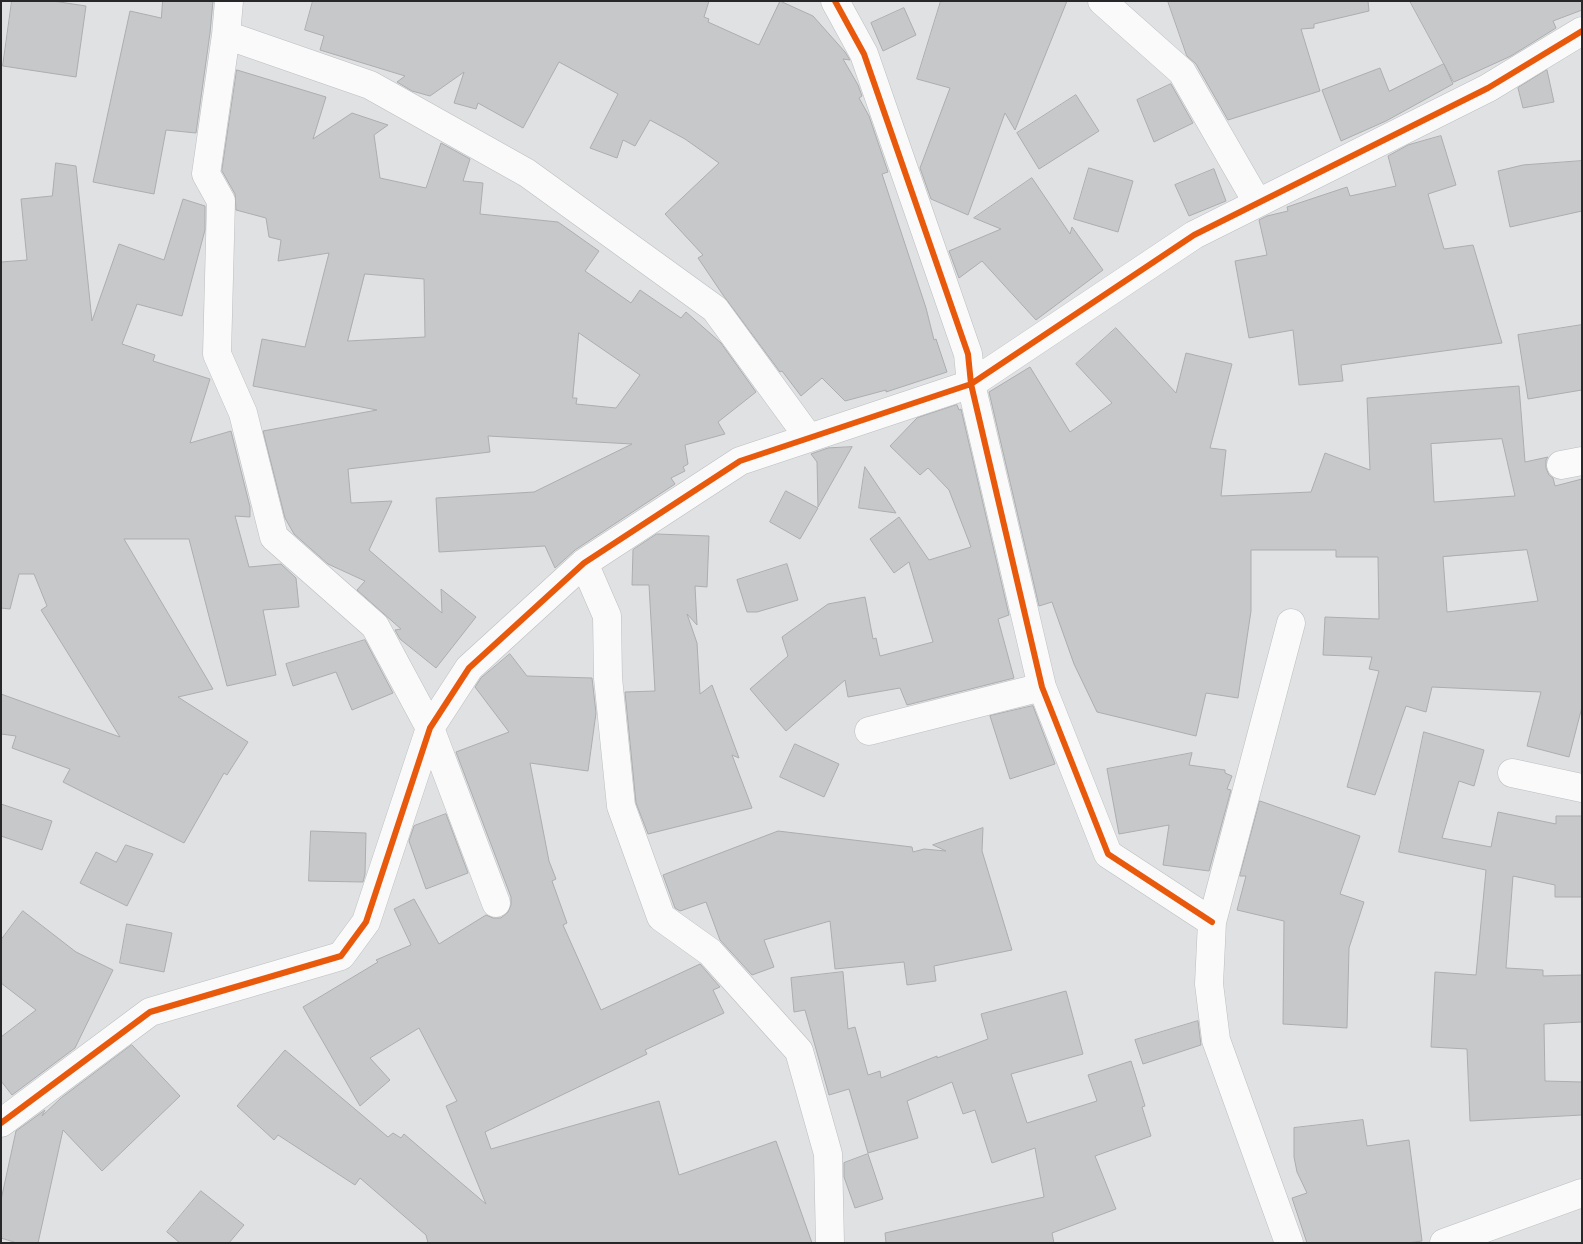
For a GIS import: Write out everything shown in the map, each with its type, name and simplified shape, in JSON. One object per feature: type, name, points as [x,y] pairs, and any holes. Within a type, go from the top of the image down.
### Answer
[{"type":"street","points":[[229,1],[226,35],[206,174],[221,201],[217,354],[243,413],[274,537],[375,626],[430,728],[496,903]]},
{"type":"street","points":[[835,1],[864,54],[968,354],[971,384],[1042,687],[1108,854],[1212,922]]},
{"type":"street","points":[[1102,1],[1182,72],[1257,202]]},
{"type":"street","points":[[1,1123],[150,1012],[341,956],[366,922],[430,728],[470,668],[584,563],[740,461],[971,384],[1194,234],[1488,88],[1582,31]]},
{"type":"street","points":[[226,35],[370,86],[527,173],[716,309],[809,438]]},
{"type":"street","points":[[584,563],[607,616],[608,678],[621,806],[661,917],[710,952],[799,1051],[828,1154],[830,1243]]},
{"type":"street","points":[[1289,1243],[1216,1040],[1209,984],[1212,922],[1290,623]]},
{"type":"street","points":[[869,731],[1042,687]]},
{"type":"street","points":[[1512,773],[1582,788]]},
{"type":"street","points":[[1444,1243],[1582,1193]]},
{"type":"building","points":[[12,1],[53,1],[86,6],[76,77],[3,66]]},
{"type":"building","points":[[163,1],[213,1],[196,133],[166,130],[154,194],[93,182],[130,11],[161,18]]},
{"type":"building","points":[[313,1],[709,1],[704,17],[709,19],[708,22],[759,45],[780,1],[813,16],[850,60],[843,59],[858,85],[862,96],[859,98],[869,116],[888,172],[882,174],[926,308],[934,340],[936,339],[947,372],[886,392],[886,390],[845,401],[822,378],[801,396],[782,371],[780,372],[723,295],[698,258],[703,255],[665,214],[719,163],[685,139],[650,120],[635,146],[623,140],[617,158],[590,148],[618,94],[559,62],[523,128],[478,103],[476,109],[454,103],[464,72],[430,96],[412,91],[397,82],[405,76],[320,50],[324,36],[305,30]]},
{"type":"building","points":[[941,1],[1067,1],[1015,130],[1005,113],[968,215],[931,199],[920,168],[950,88],[917,79]]},
{"type":"building","points":[[1168,1],[1368,1],[1369,11],[1314,24],[1314,28],[1301,29],[1320,91],[1228,120],[1196,64],[1187,56]]},
{"type":"building","points":[[1410,1],[1582,1],[1582,10],[1553,21],[1556,28],[1511,56],[1454,82]]},
{"type":"building","points":[[904,8],[916,35],[883,51],[871,23]]},
{"type":"building","points":[[1444,64],[1453,84],[1386,121],[1341,141],[1322,90],[1380,68],[1389,91]]},
{"type":"building","points":[[237,70],[326,97],[313,139],[352,113],[388,125],[374,135],[380,178],[426,188],[441,143],[470,159],[463,181],[483,183],[480,214],[558,222],[599,251],[585,271],[631,303],[640,290],[681,318],[686,312],[721,343],[756,392],[718,422],[725,434],[685,445],[688,464],[683,467],[685,471],[671,478],[675,484],[575,550],[555,568],[545,546],[439,552],[436,498],[534,492],[632,444],[488,436],[490,452],[348,469],[351,503],[392,501],[369,550],[442,613],[441,589],[476,617],[436,668],[400,639],[395,630],[401,629],[357,590],[365,581],[328,564],[294,534],[285,518],[263,431],[377,410],[253,386],[262,339],[305,347],[329,253],[278,261],[281,240],[269,237],[266,218],[236,210],[235,194],[222,171]],"holes":[[[365,274],[424,279],[425,337],[348,341]],[[579,333],[640,375],[616,408],[576,404],[577,398],[573,398]]]},
{"type":"building","points":[[1547,70],[1554,102],[1523,108],[1518,88]]},
{"type":"building","points":[[1171,84],[1193,123],[1154,142],[1137,100]]},
{"type":"building","points":[[1076,95],[1099,131],[1039,169],[1017,133]]},
{"type":"building","points":[[1441,136],[1456,185],[1428,194],[1444,249],[1473,245],[1502,343],[1341,365],[1343,381],[1299,385],[1293,330],[1249,338],[1235,261],[1267,255],[1259,220],[1288,211],[1287,207],[1347,187],[1350,196],[1396,186],[1388,156],[1408,145]]},
{"type":"building","points":[[1582,161],[1582,211],[1510,227],[1498,171],[1523,165]]},
{"type":"building","points":[[56,163],[76,166],[92,321],[119,244],[164,260],[183,199],[205,206],[205,230],[182,316],[137,304],[122,344],[155,355],[153,361],[210,379],[190,443],[231,431],[250,507],[250,517],[235,516],[249,567],[281,564],[296,578],[299,607],[263,610],[276,675],[227,686],[189,539],[124,539],[213,689],[178,697],[248,742],[227,775],[224,773],[184,843],[63,782],[70,769],[12,748],[16,736],[1,734],[1,694],[120,737],[41,610],[47,606],[34,574],[19,574],[10,609],[1,608],[1,262],[27,260],[21,199],[52,196]]},
{"type":"building","points":[[1089,168],[1133,181],[1118,232],[1074,219]]},
{"type":"building","points":[[1214,169],[1226,201],[1189,216],[1175,185]]},
{"type":"building","points":[[1032,178],[1070,234],[1072,227],[1103,270],[1036,320],[982,261],[959,278],[949,251],[1001,229],[974,218]]},
{"type":"building","points":[[1582,325],[1582,390],[1528,399],[1518,335]]},
{"type":"building","points":[[1116,328],[1176,393],[1186,353],[1232,364],[1210,448],[1226,450],[1221,496],[1311,492],[1325,453],[1370,470],[1367,398],[1519,386],[1525,462],[1548,457],[1546,468],[1549,475],[1553,478],[1555,486],[1582,479],[1582,707],[1569,757],[1527,746],[1541,692],[1432,687],[1426,712],[1406,706],[1375,795],[1347,787],[1379,671],[1369,669],[1372,657],[1323,655],[1325,617],[1379,619],[1378,557],[1336,557],[1336,550],[1251,550],[1251,611],[1238,698],[1206,693],[1196,736],[1097,712],[1074,664],[1052,602],[1039,606],[989,392],[1030,367],[1070,432],[1112,403],[1076,364]],"holes":[[[1502,439],[1515,496],[1434,502],[1431,444]],[[1527,550],[1538,601],[1447,612],[1443,557]]]},
{"type":"building","points":[[957,405],[959,410],[961,409],[1009,615],[998,619],[1014,678],[907,705],[900,688],[848,697],[845,680],[786,731],[750,689],[788,656],[782,637],[828,604],[865,597],[873,639],[876,638],[880,656],[933,642],[909,562],[894,573],[870,539],[899,517],[929,560],[971,547],[949,490],[928,468],[920,475],[890,446],[917,418]]},
{"type":"building","points":[[852,447],[818,507],[817,462],[811,454],[828,448]]},
{"type":"building","points":[[865,467],[896,513],[859,508]]},
{"type":"building","points":[[786,491],[818,508],[800,539],[770,522]]},
{"type":"building","points":[[657,534],[709,536],[707,587],[695,586],[697,625],[687,614],[697,643],[700,694],[712,685],[739,758],[732,755],[752,808],[648,834],[636,803],[625,692],[655,691],[649,585],[632,585],[633,550]]},
{"type":"building","points":[[787,564],[798,600],[757,612],[747,612],[737,580]]},
{"type":"building","points":[[365,640],[393,693],[352,710],[336,672],[293,686],[286,664]]},
{"type":"building","points":[[510,654],[527,676],[592,678],[596,713],[588,771],[530,763],[549,861],[556,879],[552,881],[567,923],[563,925],[601,1010],[700,964],[720,987],[713,990],[724,1013],[645,1050],[647,1054],[485,1132],[491,1149],[659,1101],[679,1175],[776,1141],[812,1243],[428,1243],[426,1235],[360,1178],[355,1185],[278,1135],[274,1140],[237,1106],[285,1050],[388,1137],[393,1133],[401,1138],[404,1134],[486,1204],[446,1106],[457,1101],[419,1028],[370,1058],[390,1080],[360,1106],[303,1007],[378,962],[376,960],[411,945],[394,909],[414,899],[439,944],[486,915],[493,918],[501,918],[508,912],[511,905],[511,897],[456,752],[509,732],[475,687],[481,678]]},
{"type":"building","points":[[1033,706],[1055,764],[1010,779],[990,716]]},
{"type":"building","points":[[1424,732],[1484,750],[1474,786],[1459,781],[1442,838],[1491,847],[1498,812],[1556,824],[1556,816],[1582,816],[1582,897],[1555,897],[1555,885],[1513,876],[1506,968],[1543,970],[1543,976],[1582,975],[1582,1022],[1544,1024],[1545,1081],[1582,1082],[1582,1115],[1470,1121],[1467,1049],[1431,1047],[1435,972],[1476,975],[1486,870],[1399,852]]},
{"type":"building","points":[[795,744],[839,764],[824,797],[780,777]]},
{"type":"building","points":[[1192,753],[1189,765],[1225,770],[1225,773],[1232,776],[1227,789],[1231,790],[1209,871],[1163,865],[1169,825],[1119,834],[1107,769]]},
{"type":"building","points":[[1260,801],[1360,836],[1340,894],[1364,902],[1349,948],[1347,1028],[1283,1024],[1284,921],[1237,910],[1246,876],[1240,876]]},
{"type":"building","points":[[1,804],[52,821],[42,850],[1,836]]},
{"type":"building","points":[[446,814],[468,873],[426,889],[409,841],[414,826]]},
{"type":"building","points":[[983,828],[982,851],[1012,950],[934,966],[936,981],[907,985],[904,962],[835,969],[830,921],[764,940],[774,967],[752,975],[720,940],[706,902],[680,911],[675,908],[663,875],[778,831],[912,847],[913,852],[924,849],[946,851],[933,845]]},
{"type":"building","points":[[311,831],[366,833],[365,874],[363,882],[309,881]]},
{"type":"building","points":[[126,845],[153,854],[127,906],[80,883],[96,852],[116,862]]},
{"type":"building","points":[[23,911],[76,952],[113,970],[75,1048],[12,1095],[1,1081],[1,1037],[36,1010],[1,983],[1,940]]},
{"type":"building","points":[[127,924],[172,933],[164,972],[120,963]]},
{"type":"building","points":[[843,972],[848,1029],[855,1027],[868,1075],[880,1071],[881,1078],[988,1039],[981,1014],[1066,991],[1083,1054],[1011,1074],[1027,1123],[1097,1101],[1088,1075],[1131,1061],[1145,1106],[1142,1107],[1151,1136],[1095,1156],[1116,1209],[1052,1233],[1054,1243],[886,1243],[885,1233],[1044,1197],[1035,1148],[992,1163],[975,1110],[963,1114],[952,1082],[907,1101],[918,1138],[868,1153],[849,1089],[829,1095],[805,1010],[794,1012],[791,978]]},
{"type":"building","points":[[1198,1021],[1201,1045],[1143,1064],[1135,1040]]},
{"type":"building","points":[[132,1045],[180,1096],[102,1171],[63,1130],[38,1243],[17,1243],[1,1238],[1,1200],[16,1131],[45,1110],[42,1116],[61,1098]]},
{"type":"building","points":[[1363,1120],[1367,1146],[1409,1140],[1422,1241],[1407,1243],[1307,1243],[1292,1198],[1307,1193],[1297,1172],[1294,1157],[1294,1128]]},
{"type":"building","points":[[868,1154],[883,1199],[855,1208],[844,1177],[844,1163]]},
{"type":"building","points":[[201,1191],[244,1225],[229,1243],[180,1243],[167,1232]]},
{"type":"cycle path","points":[[835,1],[864,54],[968,354],[971,384],[1042,687],[1108,854],[1212,922]]},
{"type":"cycle path","points":[[1,1123],[150,1012],[341,956],[366,922],[430,728],[469,668],[584,563],[740,461],[971,384],[1194,235],[1488,88],[1582,31]]}]
